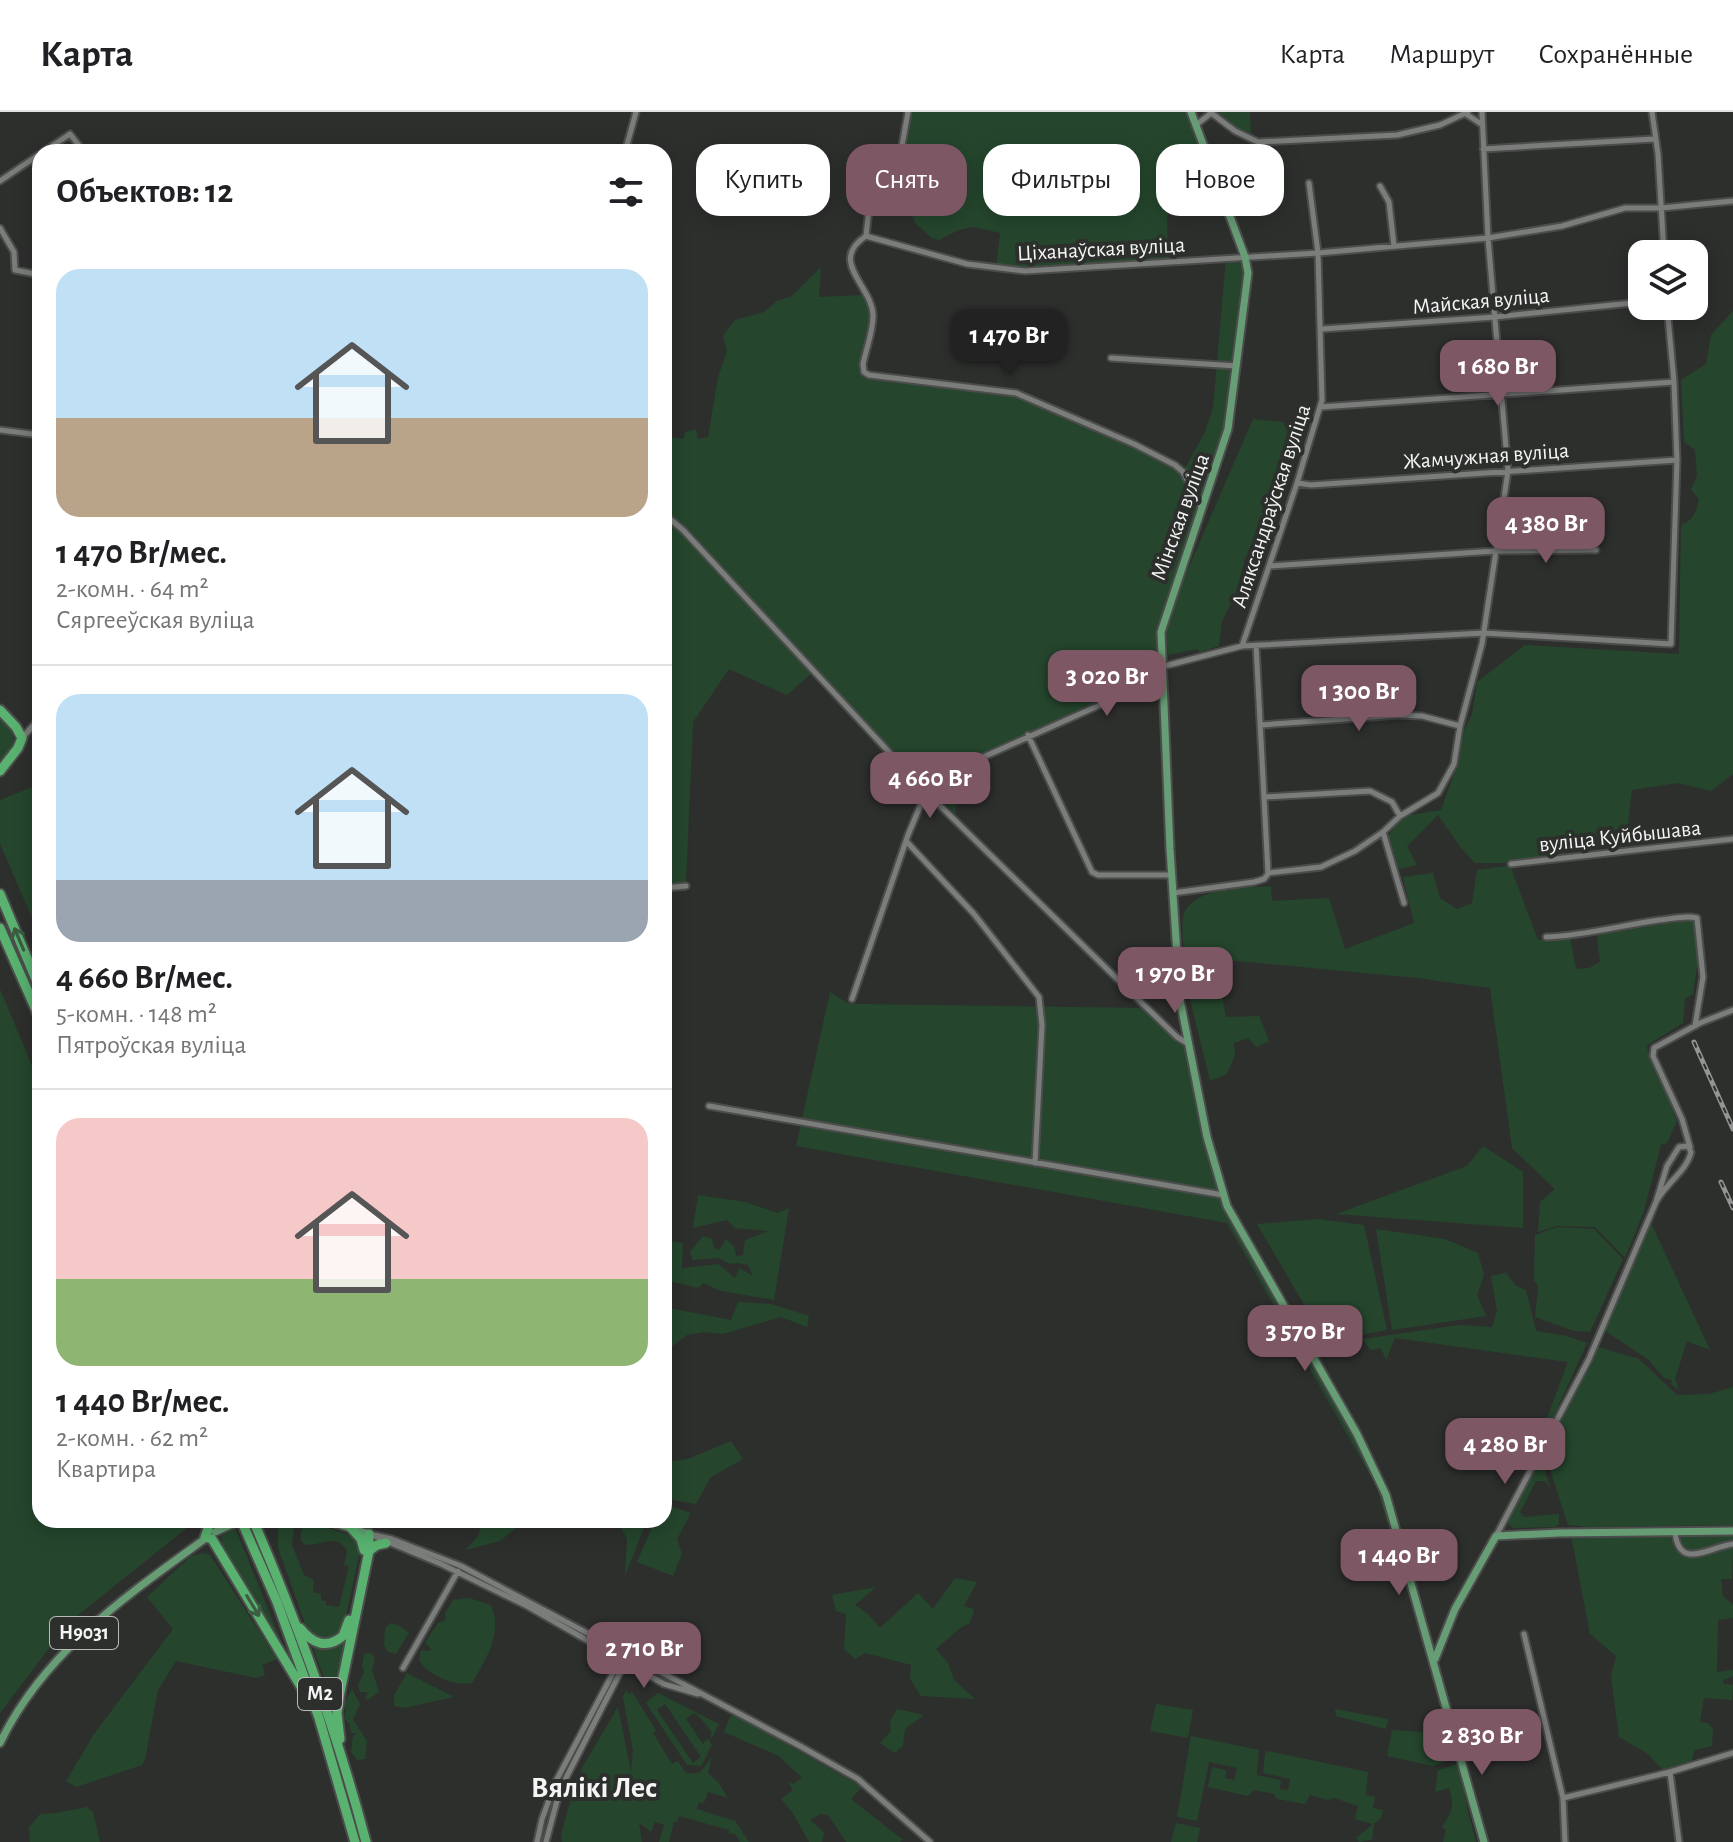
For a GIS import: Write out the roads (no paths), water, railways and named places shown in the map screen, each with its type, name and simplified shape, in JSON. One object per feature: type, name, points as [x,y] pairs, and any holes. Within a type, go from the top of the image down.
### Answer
[{"type":"highway","points":[[0,710],[22,738],[0,771]]},
{"type":"highway","points":[[0,894],[32,970]]},
{"type":"highway","points":[[0,928],[32,1000]]},
{"type":"highway","name":"М2","points":[[252,1528],[295,1622],[345,1765],[366,1842]]},
{"type":"highway","name":"М2","points":[[252,1528],[319,1718],[355,1842]]},
{"type":"highway","points":[[295,1622],[311,1640],[329,1644],[339,1640],[347,1630],[366,1550],[351,1528]]},
{"type":"highway","points":[[209,1532],[319,1718]]},
{"type":"highway","points":[[345,1765],[338,1731],[338,1705],[369,1534]]},
{"type":"highway","points":[[366,1550],[386,1543]]},
{"type":"main road","name":"Мінская вуліца","points":[[1191,112],[1245,257],[1248,273],[1228,429],[1162,623],[1161,667],[1175,945],[1187,1043],[1207,1137],[1232,1216],[1376,1469],[1386,1495],[1484,1842]]},
{"type":"main road","points":[[351,1528],[369,1534]]},
{"type":"main road","points":[[1434,1661],[1455,1609],[1496,1536],[1733,1531]]},
{"type":"main road","name":"Н9031","points":[[0,1743],[36,1683],[73,1642],[209,1532]]},
{"type":"street","points":[[627,144],[636,112]]},
{"type":"street","points":[[902,144],[908,112]]},
{"type":"street","points":[[1268,873],[1321,867],[1355,851],[1400,816],[1431,799],[1443,787],[1454,764],[1460,726],[1484,633],[1508,471],[1488,238],[1482,112]]},
{"type":"street","points":[[1652,112],[1663,240]]},
{"type":"street","points":[[1196,125],[1210,113],[1235,131],[1258,142],[1397,135],[1440,125],[1467,113],[1481,124]]},
{"type":"street","points":[[55,144],[70,134],[78,144]]},
{"type":"street","points":[[1483,149],[1654,139]]},
{"type":"street","points":[[0,181],[32,160]]},
{"type":"street","name":"Аляксандраўская вуліца","points":[[1242,646],[1321,407],[1322,329],[1318,253],[1309,183]]},
{"type":"street","points":[[1380,186],[1389,202],[1394,246]]},
{"type":"street","name":"Ціханаўская вуліца","points":[[866,236],[967,264],[1011,271],[1318,253],[1488,238],[1562,226],[1625,208],[1733,201]]},
{"type":"street","points":[[868,216],[866,236],[857,242],[851,252],[851,266],[873,314],[864,372],[1016,393],[1175,465],[1183,472],[1202,509]]},
{"type":"street","points":[[0,228],[14,252],[15,270],[32,273]]},
{"type":"street","name":"Майская вуліца","points":[[1322,329],[1495,317],[1628,303]]},
{"type":"street","points":[[852,999],[926,792],[961,767],[1100,705],[1161,667],[1242,646],[1484,633],[1671,644],[1677,460],[1668,320]]},
{"type":"street","points":[[1111,358],[1238,366]]},
{"type":"street","points":[[1321,407],[1674,382]]},
{"type":"street","points":[[0,430],[32,434]]},
{"type":"street","name":"Жамчужная вуліца","points":[[1297,483],[1311,485],[1677,460]]},
{"type":"street","points":[[672,521],[926,792],[1147,1008],[1187,1043]]},
{"type":"street","points":[[1269,566],[1495,551],[1596,550]]},
{"type":"street","points":[[1173,893],[1254,882],[1264,879],[1268,873],[1256,645]]},
{"type":"street","points":[[1261,725],[1399,715],[1422,716],[1460,726]]},
{"type":"street","points":[[22,738],[32,727]]},
{"type":"street","points":[[1028,735],[1092,872],[1098,875],[1172,875]]},
{"type":"street","points":[[1264,797],[1375,792],[1392,802],[1400,816]]},
{"type":"street","points":[[1383,832],[1404,903]]},
{"type":"street","name":"вуліца Куйбышава","points":[[1511,864],[1733,839]]},
{"type":"street","points":[[906,841],[974,914],[1039,997],[1042,1025],[1035,1163]]},
{"type":"street","points":[[672,887],[686,886]]},
{"type":"street","points":[[1546,937],[1694,917],[1699,920],[1703,977],[1695,1026]]},
{"type":"street","points":[[1656,1202],[1666,1185],[1688,1162],[1690,1149],[1685,1129],[1653,1056],[1654,1048],[1662,1041],[1733,1010]]},
{"type":"street","points":[[709,1106],[1223,1195]]},
{"type":"street","points":[[1496,1536],[1594,1348],[1656,1202],[1667,1166],[1685,1129]]},
{"type":"street","points":[[1678,1148],[1683,1145],[1690,1149]]},
{"type":"street","points":[[1675,1532],[1677,1546],[1691,1555],[1733,1544]]},
{"type":"street","points":[[369,1534],[459,1569],[664,1684],[704,1696]]},
{"type":"street","points":[[369,1534],[392,1539],[459,1569],[850,1774],[930,1842]]},
{"type":"street","points":[[403,1668],[459,1569]]},
{"type":"street","points":[[1524,1634],[1563,1798],[1565,1842]]},
{"type":"street","points":[[537,1842],[556,1781],[618,1660],[626,1655]]},
{"type":"street","points":[[546,1842],[558,1797],[626,1664],[626,1655]]},
{"type":"street","points":[[1563,1798],[1733,1753]]},
{"type":"street","points":[[1670,1772],[1679,1842]]},
{"type":"railway","points":[[1694,1042],[1733,1129]]},
{"type":"railway","points":[[1721,1182],[1733,1208]]},
{"type":"district","name":"Вялікі Лес","points":[[594,1788]]}]
